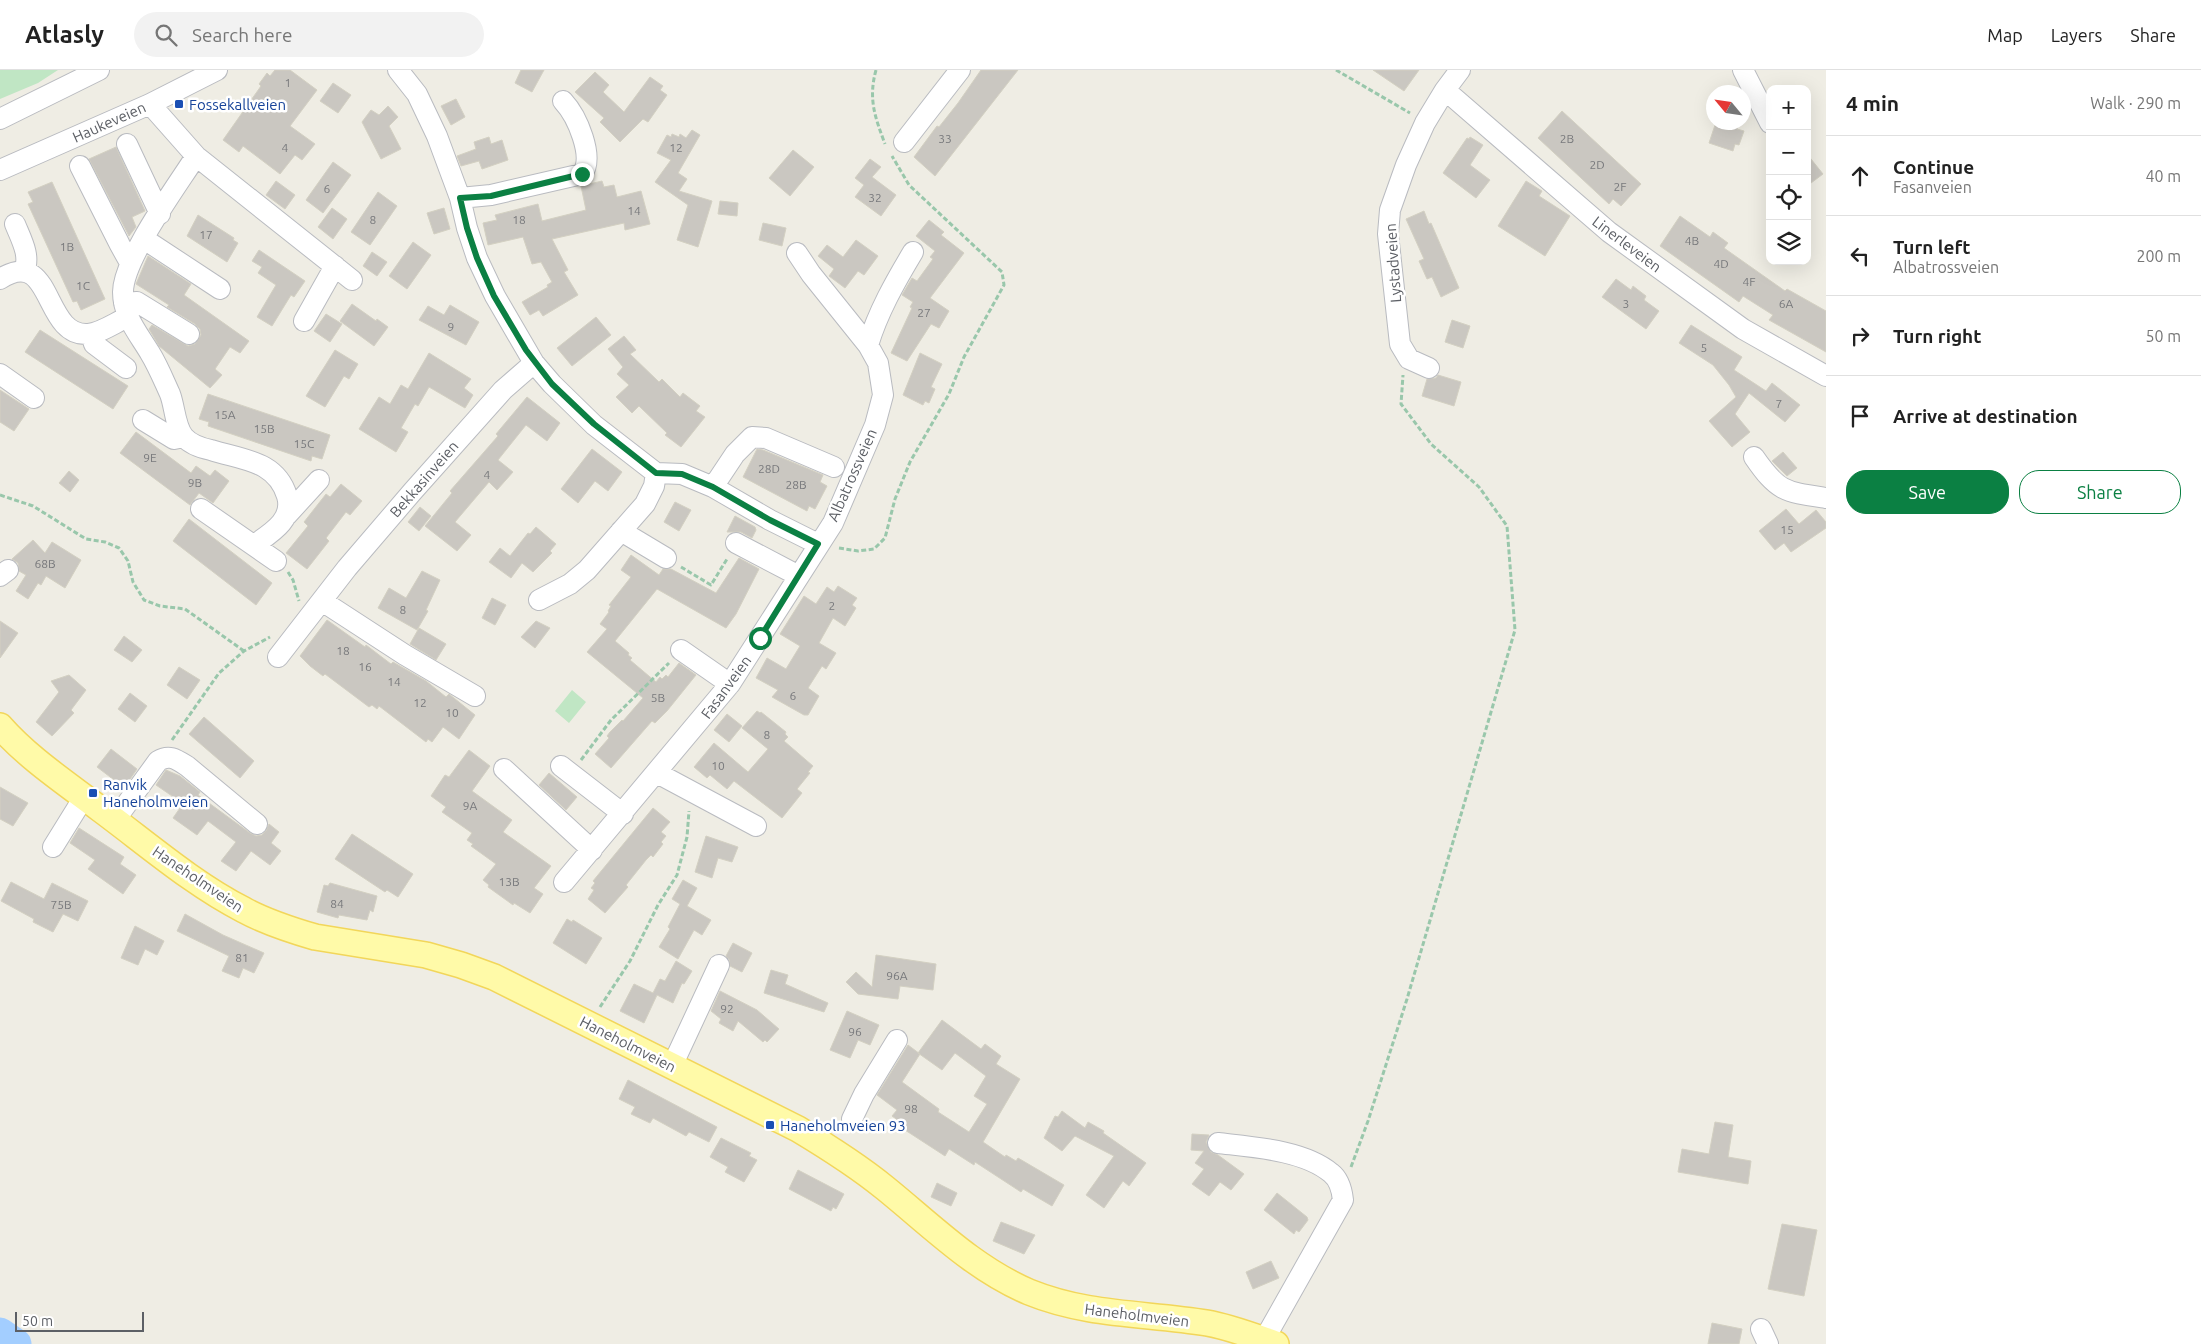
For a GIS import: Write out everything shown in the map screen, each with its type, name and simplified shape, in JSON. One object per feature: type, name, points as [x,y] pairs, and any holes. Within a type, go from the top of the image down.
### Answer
[{"type":"main road","name":"Haneholmveien","points":[[0,726],[34,758],[115,820],[213,892],[262,919],[315,937],[426,955],[461,965],[519,988],[798,1129],[829,1148],[886,1189],[961,1252],[995,1274],[1029,1291],[1086,1309],[1208,1324],[1270,1342]]},
{"type":"street","points":[[0,119],[99,70]]},
{"type":"street","name":"Haukeveien","points":[[0,170],[150,104],[217,70]]},
{"type":"street","points":[[398,70],[421,102],[437,136],[460,198],[477,258],[494,296],[534,363],[552,384],[594,424],[656,473],[682,474],[713,487],[770,520],[818,544]]},
{"type":"street","points":[[904,142],[960,70]]},
{"type":"street","name":"Lystadveien","points":[[1405,354],[1400,344],[1389,222],[1396,189],[1425,123],[1460,70]]},
{"type":"street","points":[[1743,70],[1766,115]]},
{"type":"street","name":"Linerleveien","points":[[1445,90],[1616,238],[1743,329],[1826,376]]},
{"type":"street","points":[[460,198],[491,196],[582,174],[587,168],[588,157],[578,126],[569,108],[563,101]]},
{"type":"street","points":[[150,104],[196,156],[352,280]]},
{"type":"street","points":[[126,144],[160,214]]},
{"type":"street","points":[[196,156],[130,263],[123,290],[126,310],[151,355],[170,396],[180,432],[184,437],[200,447],[268,468],[274,472],[285,490],[288,502],[287,515]]},
{"type":"street","points":[[80,166],[130,263]]},
{"type":"street","points":[[15,224],[27,256],[28,264],[24,271]]},
{"type":"street","points":[[144,240],[220,289]]},
{"type":"street","points":[[868,345],[876,320],[896,279],[913,252]]},
{"type":"street","name":"Albatrossveien","points":[[797,253],[811,274],[868,345],[878,362],[883,395],[881,406],[833,523],[818,544]]},
{"type":"street","points":[[304,321],[335,266]]},
{"type":"street","points":[[0,280],[13,272],[24,271],[33,275],[40,282],[56,313],[66,325],[77,332],[91,334],[137,302],[189,334]]},
{"type":"street","points":[[91,334],[94,344],[126,368]]},
{"type":"street","points":[[1405,354],[1419,365],[1429,368]]},
{"type":"street","name":"Bekkasinveien","points":[[278,657],[395,512],[503,390],[534,363]]},
{"type":"street","points":[[0,374],[34,398]]},
{"type":"street","points":[[143,420],[174,439],[184,437]]},
{"type":"street","points":[[713,487],[735,454],[752,437],[766,438],[834,466]]},
{"type":"street","points":[[1754,456],[1769,479],[1784,490],[1826,498]]},
{"type":"street","points":[[539,600],[580,578],[645,504],[654,486],[656,473]]},
{"type":"street","points":[[254,545],[270,534],[319,480]]},
{"type":"street","points":[[202,508],[276,561]]},
{"type":"street","points":[[621,531],[666,558]]},
{"type":"street","points":[[736,543],[799,576]]},
{"type":"street","name":"Fasanveien","points":[[564,882],[623,814],[730,684],[818,544]]},
{"type":"street","points":[[316,608],[405,655],[475,696]]},
{"type":"street","points":[[681,650],[730,684]]},
{"type":"street","points":[[115,820],[158,761],[167,757],[175,758],[187,766],[256,824]]},
{"type":"street","points":[[504,768],[539,803],[592,850]]},
{"type":"street","points":[[566,770],[623,814]]},
{"type":"street","points":[[657,773],[756,826]]},
{"type":"street","points":[[53,847],[84,797]]},
{"type":"street","points":[[672,1066],[719,965]]},
{"type":"street","points":[[852,1119],[873,1079],[897,1040]]},
{"type":"street","points":[[1218,1143],[1301,1156],[1331,1173],[1341,1188]]},
{"type":"street","name":"Haneholmveien","points":[[1270,1342],[1343,1200],[1341,1188]]},
{"type":"path","points":[[818,544],[858,551],[874,549],[885,538],[895,499],[910,462],[949,394],[964,357],[1004,285],[1002,272],[909,186],[887,149],[873,111],[871,89],[876,70]]},
{"type":"path","points":[[1336,70],[1425,123]]},
{"type":"path","points":[[1341,1188],[1354,1161],[1368,1121],[1515,630],[1507,526],[1479,487],[1430,444],[1400,404],[1405,354]]},
{"type":"path","points":[[0,496],[34,506],[86,538],[105,542],[119,548],[128,561],[133,582],[144,600],[160,606],[184,609],[244,651]]},
{"type":"path","points":[[666,558],[711,585],[736,543]]},
{"type":"path","points":[[276,561],[288,572],[293,580],[300,604],[316,608]]},
{"type":"path","points":[[167,757],[173,737],[219,673],[244,651],[278,633]]},
{"type":"path","points":[[566,770],[611,720],[681,650]]},
{"type":"path","points":[[590,1025],[630,960],[658,905],[677,875],[682,859],[690,812],[687,808]]},
{"type":"green space","points":[[0,70],[58,70],[38,83],[0,99]]},
{"type":"green space","points":[[572,690],[586,702],[569,723],[555,711]]},
{"type":"building","points":[[275,70],[290,70],[317,90],[290,126],[315,144],[302,160],[295,155],[280,174],[243,146],[239,152],[223,140],[261,86],[259,84],[267,73],[270,76]]},
{"type":"building","points":[[521,70],[544,70],[532,92],[515,83]]},
{"type":"building","points":[[981,70],[1018,70],[935,176],[914,157],[937,126],[939,127],[958,103]]},
{"type":"building","points":[[1373,70],[1419,70],[1404,91]]},
{"type":"building","points":[[595,72],[609,85],[603,92],[624,112],[650,77],[663,86],[660,90],[667,95],[648,122],[643,119],[620,142],[600,122],[604,118],[575,92]]},
{"type":"building","points":[[333,83],[351,95],[338,113],[320,101]]},
{"type":"building","points":[[456,99],[465,117],[451,125],[441,106]]},
{"type":"building","points":[[388,106],[398,117],[389,126],[401,149],[381,159],[362,122],[371,110],[379,115]]},
{"type":"building","points":[[1562,111],[1641,184],[1621,206],[1613,199],[1609,204],[1538,138]]},
{"type":"building","points":[[692,130],[700,135],[678,173],[687,179],[679,191],[712,201],[698,247],[677,240],[688,205],[655,182],[671,160],[657,153],[667,135],[671,137],[672,134],[679,137],[680,134],[686,138]]},
{"type":"building","points":[[1713,130],[1744,131],[1739,145],[1735,144],[1733,151],[1709,143]]},
{"type":"building","points":[[489,137],[491,144],[502,140],[508,160],[482,169],[479,161],[461,166],[457,156],[476,149],[474,142]]},
{"type":"building","points":[[1470,137],[1483,145],[1470,165],[1490,180],[1476,198],[1443,173],[1467,138],[1469,139]]},
{"type":"building","points":[[116,147],[145,211],[132,217],[136,227],[129,236],[89,159]]},
{"type":"building","points":[[793,150],[814,167],[790,196],[769,178]]},
{"type":"building","points":[[870,159],[881,167],[872,177],[896,195],[881,216],[855,197],[864,185],[855,178]]},
{"type":"building","points":[[1811,159],[1823,174],[1811,183]]},
{"type":"building","points":[[333,162],[351,175],[323,213],[306,200]]},
{"type":"building","points":[[276,181],[295,195],[285,209],[266,195]]},
{"type":"building","points":[[602,181],[604,187],[614,185],[617,197],[641,191],[650,224],[625,230],[624,223],[552,239],[568,270],[564,272],[578,295],[543,316],[539,310],[530,315],[522,302],[548,287],[547,285],[552,282],[541,262],[532,264],[523,237],[488,245],[483,223],[497,220],[495,215],[538,204],[542,221],[586,210],[581,186]]},
{"type":"building","points":[[1526,181],[1542,191],[1539,196],[1570,216],[1545,256],[1498,226]]},
{"type":"building","points":[[52,182],[105,299],[81,310],[77,301],[73,302],[28,204],[33,202],[28,192]]},
{"type":"building","points":[[378,192],[397,206],[370,245],[351,232]]},
{"type":"building","points":[[720,201],[738,203],[737,216],[718,214]]},
{"type":"building","points":[[332,208],[347,219],[333,239],[318,227]]},
{"type":"building","points":[[444,208],[450,229],[434,234],[427,213]]},
{"type":"building","points":[[1424,211],[1459,288],[1441,297],[1432,277],[1427,279],[1419,261],[1424,259],[1406,219]]},
{"type":"building","points":[[198,215],[234,238],[233,240],[238,243],[227,262],[187,236]]},
{"type":"building","points":[[1680,216],[1710,237],[1713,232],[1728,243],[1724,248],[1785,291],[1787,289],[1826,311],[1826,352],[1769,320],[1773,315],[1743,296],[1739,302],[1660,246]]},
{"type":"building","points":[[929,220],[944,232],[941,235],[964,253],[930,298],[949,311],[939,328],[931,324],[907,361],[891,353],[912,308],[910,307],[913,302],[902,295],[912,278],[917,281],[933,259],[930,257],[935,251],[916,236]]},
{"type":"building","points":[[763,223],[786,228],[782,246],[759,240]]},
{"type":"building","points":[[856,240],[878,256],[864,275],[858,271],[845,288],[829,276],[834,269],[818,256],[827,245],[843,257]]},
{"type":"building","points":[[413,242],[431,255],[407,289],[389,276]]},
{"type":"building","points":[[259,250],[305,281],[294,297],[291,295],[272,326],[257,317],[276,285],[258,273],[262,267],[252,261]]},
{"type":"building","points":[[372,252],[387,262],[377,276],[363,266]]},
{"type":"building","points":[[148,256],[191,284],[184,295],[249,341],[240,353],[230,347],[215,369],[222,375],[210,388],[159,346],[149,329],[152,325],[188,346],[195,344],[201,335],[200,329],[195,324],[167,307],[169,305],[136,284]]},
{"type":"building","points":[[1616,279],[1631,290],[1633,286],[1646,296],[1644,300],[1659,311],[1646,329],[1602,297]]},
{"type":"building","points":[[352,304],[388,327],[374,346],[340,321]]},
{"type":"building","points":[[450,305],[479,322],[466,345],[419,320],[428,306],[444,315]]},
{"type":"building","points":[[326,314],[342,324],[330,342],[314,331]]},
{"type":"building","points":[[596,317],[611,335],[572,366],[557,348]]},
{"type":"building","points":[[1452,320],[1470,326],[1463,348],[1445,342]]},
{"type":"building","points":[[1691,325],[1742,357],[1734,370],[1766,391],[1772,383],[1800,405],[1785,422],[1749,393],[1735,414],[1750,432],[1732,447],[1709,421],[1736,397],[1713,365],[1679,343]]},
{"type":"building","points":[[40,330],[128,386],[113,409],[25,352]]},
{"type":"building","points":[[624,336],[636,350],[630,354],[659,382],[662,379],[680,397],[683,393],[700,406],[696,411],[705,417],[681,447],[665,435],[667,433],[639,406],[632,413],[616,397],[629,385],[617,374],[623,367],[608,349]]},
{"type":"building","points":[[335,350],[358,364],[349,379],[344,376],[325,407],[306,396]]},
{"type":"building","points":[[429,353],[471,379],[464,388],[473,395],[465,408],[429,387],[418,406],[415,404],[401,428],[408,432],[396,452],[359,429],[379,397],[390,404],[401,385],[408,389]]},
{"type":"building","points":[[920,353],[942,364],[931,387],[935,389],[929,403],[925,401],[923,405],[903,395]]},
{"type":"building","points":[[1438,375],[1461,382],[1454,406],[1422,396],[1427,379],[1436,378]]},
{"type":"building","points":[[0,390],[29,409],[14,431],[0,422]]},
{"type":"building","points":[[208,394],[330,435],[322,459],[312,456],[311,461],[208,426],[209,422],[199,419]]},
{"type":"building","points":[[527,397],[560,423],[547,441],[526,425],[498,460],[513,472],[497,490],[489,482],[455,522],[471,535],[457,551],[425,526],[452,493],[450,491],[498,436],[496,434]]},
{"type":"building","points":[[136,432],[191,473],[196,466],[210,476],[215,470],[229,481],[213,503],[199,493],[190,505],[120,453]]},
{"type":"building","points":[[592,449],[622,472],[608,491],[595,481],[578,503],[561,489]]},
{"type":"building","points":[[757,449],[823,475],[820,482],[827,486],[815,509],[809,506],[807,511],[743,477]]},
{"type":"building","points":[[1783,452],[1797,468],[1787,476],[1772,461]]},
{"type":"building","points":[[69,471],[79,480],[70,492],[59,483]]},
{"type":"building","points":[[341,484],[362,501],[350,515],[346,512],[326,538],[329,541],[307,569],[286,553],[308,526],[304,522],[326,494],[330,497]]},
{"type":"building","points":[[675,502],[691,510],[679,531],[664,522]]},
{"type":"building","points":[[420,507],[431,516],[419,531],[408,522]]},
{"type":"building","points":[[1786,509],[1799,524],[1816,510],[1826,522],[1826,528],[1791,552],[1784,543],[1775,550],[1759,531]]},
{"type":"building","points":[[735,516],[755,527],[756,530],[752,538],[741,532],[727,532]]},
{"type":"building","points":[[189,519],[272,583],[256,605],[173,541]]},
{"type":"building","points":[[536,527],[556,544],[550,551],[552,553],[533,572],[522,563],[511,578],[489,562],[500,548],[510,556],[528,533],[530,534]]},
{"type":"building","points":[[33,540],[45,553],[52,542],[81,560],[65,588],[46,576],[41,585],[38,583],[28,599],[16,591],[26,575],[19,571],[18,563],[12,559]]},
{"type":"building","points":[[631,555],[659,575],[663,569],[671,569],[716,593],[739,558],[759,569],[736,614],[726,628],[657,589],[615,641],[629,653],[628,655],[632,658],[630,660],[656,682],[660,677],[662,679],[666,675],[668,677],[679,663],[696,675],[667,711],[655,723],[652,721],[611,768],[595,754],[609,738],[607,736],[610,732],[623,721],[643,698],[587,652],[607,629],[600,624],[609,612],[611,606],[609,605],[631,577],[621,570]]},
{"type":"building","points":[[422,571],[440,580],[426,610],[428,611],[417,630],[378,608],[389,588],[406,598]]},
{"type":"building","points":[[838,586],[857,598],[852,605],[856,608],[845,626],[833,618],[819,643],[836,653],[826,669],[822,666],[808,688],[819,696],[808,715],[804,715],[772,697],[778,690],[756,678],[767,658],[786,669],[800,646],[780,634],[804,596],[816,604],[827,587],[834,592]]},
{"type":"building","points":[[492,598],[506,605],[495,625],[482,618]]},
{"type":"building","points":[[327,620],[391,664],[393,662],[426,681],[446,697],[449,694],[475,715],[459,739],[443,727],[432,742],[428,739],[426,742],[379,706],[377,709],[372,705],[369,707],[325,674],[323,676],[310,666],[300,656]]},
{"type":"building","points":[[0,621],[18,633],[0,658]]},
{"type":"building","points":[[536,621],[550,628],[535,648],[521,637]]},
{"type":"building","points":[[419,628],[446,644],[436,660],[410,644]]},
{"type":"building","points":[[124,636],[142,650],[132,662],[114,650]]},
{"type":"building","points":[[179,667],[200,680],[187,699],[167,685]]},
{"type":"building","points":[[69,675],[86,690],[71,710],[74,713],[52,736],[36,722],[59,692],[51,681]]},
{"type":"building","points":[[130,693],[147,706],[135,722],[118,709]]},
{"type":"building","points":[[757,711],[761,712],[786,732],[785,734],[788,737],[784,741],[813,766],[808,772],[810,773],[797,789],[802,793],[782,818],[734,781],[727,789],[710,775],[707,778],[694,767],[714,743],[748,772],[768,749],[742,728]]},
{"type":"building","points":[[727,714],[742,726],[729,742],[714,730]]},
{"type":"building","points":[[204,717],[254,761],[240,778],[189,734]]},
{"type":"building","points":[[111,749],[137,769],[126,785],[120,780],[118,783],[97,767]]},
{"type":"building","points":[[469,750],[490,766],[472,791],[512,820],[503,832],[551,866],[534,888],[543,894],[530,913],[514,903],[513,905],[488,887],[489,885],[483,880],[496,864],[471,846],[473,844],[467,840],[472,833],[442,812],[446,807],[431,796],[445,775],[449,777]]},
{"type":"building","points":[[166,770],[180,776],[200,792],[198,795],[250,833],[256,836],[262,835],[269,824],[279,832],[271,843],[281,851],[270,865],[251,851],[236,871],[221,861],[236,842],[208,821],[197,835],[173,818],[180,808],[169,800],[172,796],[156,785]]},
{"type":"building","points":[[549,773],[577,797],[566,810],[539,785]]},
{"type":"building","points":[[0,787],[28,803],[13,826],[0,819]]},
{"type":"building","points":[[653,808],[670,822],[661,832],[666,836],[661,842],[663,844],[653,857],[651,855],[646,860],[626,885],[628,887],[605,913],[588,899],[594,890],[591,888],[595,883],[593,881]]},
{"type":"building","points":[[79,828],[124,857],[120,864],[136,875],[123,894],[88,869],[95,860],[70,843]]},
{"type":"building","points":[[352,834],[413,874],[398,897],[387,890],[385,892],[335,859]]},
{"type":"building","points":[[706,836],[738,847],[732,862],[718,858],[712,878],[695,872]]},
{"type":"building","points":[[683,880],[697,888],[687,906],[711,920],[702,935],[694,930],[678,959],[659,947],[670,929],[668,927],[680,904],[672,899]]},
{"type":"building","points":[[11,882],[44,899],[52,883],[88,901],[78,921],[63,914],[53,932],[33,922],[34,919],[1,901]]},
{"type":"building","points":[[330,883],[377,896],[373,912],[370,910],[367,920],[339,915],[338,918],[317,912],[324,885],[328,886]]},
{"type":"building","points":[[185,914],[223,935],[264,953],[254,973],[243,968],[239,978],[222,971],[229,956],[177,931]]},
{"type":"building","points":[[567,919],[572,922],[573,920],[602,938],[586,964],[553,943]]},
{"type":"building","points":[[135,926],[164,941],[157,955],[145,949],[138,965],[121,958]]},
{"type":"building","points":[[733,943],[752,953],[742,972],[730,966],[729,959],[726,956]]},
{"type":"building","points":[[876,955],[936,964],[933,990],[900,986],[898,999],[858,994],[846,982],[856,972],[872,987]]},
{"type":"building","points":[[676,961],[692,971],[684,984],[682,983],[673,1003],[657,995],[644,1023],[620,1011],[634,984],[653,993],[660,979],[665,981]]},
{"type":"building","points":[[771,970],[788,975],[785,984],[828,1003],[824,1012],[764,993]]},
{"type":"building","points":[[720,991],[757,1010],[779,1029],[767,1042],[765,1040],[763,1042],[738,1021],[733,1031],[719,1023],[721,1019],[711,1011]]},
{"type":"building","points":[[847,1011],[879,1025],[870,1045],[858,1040],[850,1058],[830,1050]]},
{"type":"building","points":[[942,1020],[981,1049],[985,1044],[1001,1056],[996,1064],[1020,1079],[983,1142],[1005,1157],[1006,1155],[1016,1161],[1018,1158],[1064,1185],[1052,1206],[1023,1189],[1021,1192],[975,1162],[974,1165],[949,1149],[945,1156],[905,1130],[907,1127],[892,1116],[897,1110],[877,1095],[908,1045],[918,1053]],"holes":[[[955,1053],[986,1076],[974,1096],[987,1104],[969,1132],[938,1112],[939,1109],[902,1082],[920,1054],[942,1070]]]},
{"type":"building","points":[[628,1080],[717,1127],[709,1142],[689,1132],[686,1136],[653,1118],[650,1123],[631,1114],[635,1107],[619,1099]]},
{"type":"building","points":[[1062,1111],[1085,1128],[1088,1122],[1104,1131],[1103,1133],[1146,1163],[1129,1186],[1123,1181],[1104,1208],[1086,1195],[1114,1156],[1075,1136],[1062,1151],[1044,1138],[1055,1116],[1058,1117]]},
{"type":"building","points":[[1715,1122],[1733,1125],[1728,1157],[1751,1161],[1748,1184],[1678,1172],[1682,1149],[1709,1154]]},
{"type":"building","points":[[1192,1134],[1209,1135],[1206,1142],[1211,1152],[1244,1174],[1231,1190],[1220,1182],[1209,1196],[1192,1184],[1204,1169],[1195,1163],[1204,1151],[1191,1150]]},
{"type":"building","points":[[721,1138],[751,1153],[749,1156],[757,1160],[744,1182],[725,1172],[728,1167],[710,1157]]},
{"type":"building","points":[[798,1170],[844,1194],[836,1209],[833,1207],[831,1211],[789,1189]]},
{"type":"building","points":[[937,1183],[957,1193],[951,1206],[931,1197]]},
{"type":"building","points":[[1277,1193],[1307,1217],[1308,1220],[1299,1232],[1296,1230],[1294,1234],[1264,1210]]},
{"type":"building","points":[[1001,1222],[1035,1235],[1024,1254],[993,1241]]},
{"type":"building","points":[[1782,1224],[1817,1230],[1804,1296],[1768,1289]]},
{"type":"building","points":[[1271,1261],[1279,1278],[1253,1289],[1246,1272]]},
{"type":"building","points":[[1712,1323],[1742,1329],[1739,1344],[1708,1344]]},
{"type":"waterway","points":[[0,1333],[16,1344]]},
{"type":"place","name":"Fossekallveien","points":[[179,104]]},
{"type":"place","name":"Ranvik Haneholmveien","points":[[93,793]]},
{"type":"place","name":"Haneholmveien 93","points":[[770,1125]]},
{"type":"route","points":[[582,174],[491,196],[460,198],[477,258],[494,296],[534,363],[552,384],[594,424],[656,473],[682,474],[713,487],[770,520],[818,544],[760,638]]}]
